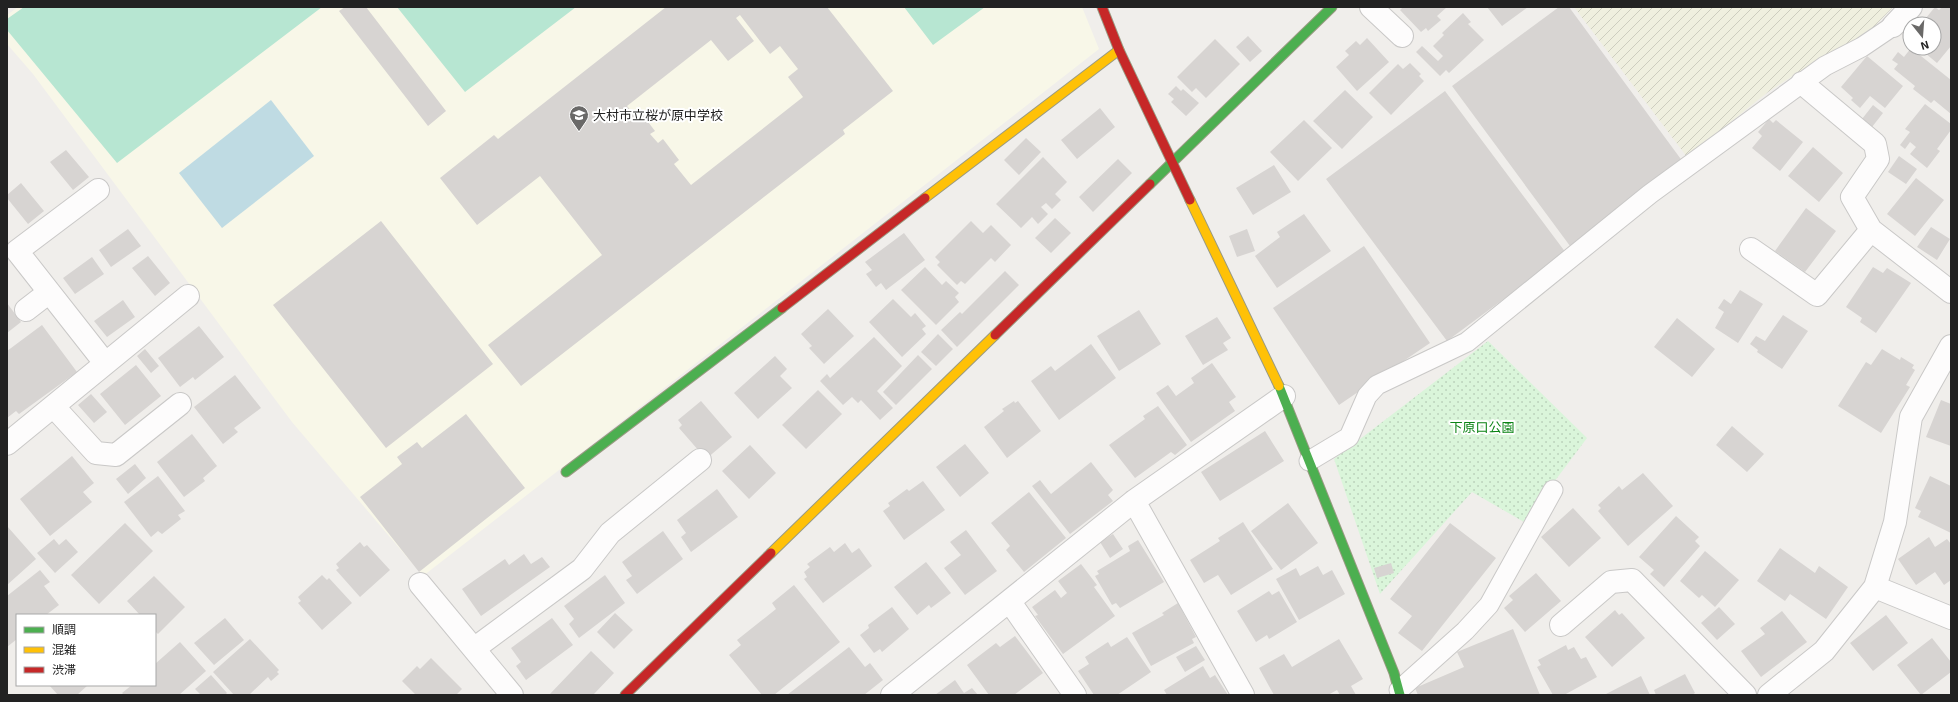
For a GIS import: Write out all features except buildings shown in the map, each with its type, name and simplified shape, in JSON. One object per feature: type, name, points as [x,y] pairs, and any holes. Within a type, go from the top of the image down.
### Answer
[{"type":"street","points":[[1102,7],[1119,50],[1284,396],[1394,672],[1400,692]]},
{"type":"street","points":[[626,695],[1332,7]]},
{"type":"street","points":[[1371,7],[1402,36]]},
{"type":"street","points":[[1893,26],[1911,7]]},
{"type":"street","points":[[566,472],[1119,50]]},
{"type":"street","points":[[1802,83],[1875,144],[1878,159],[1852,197],[1871,230],[1951,292]]},
{"type":"street","points":[[98,190],[16,251],[105,363]]},
{"type":"street","points":[[1751,249],[1817,295],[1871,230]]},
{"type":"street","points":[[26,310],[48,293]]},
{"type":"street","points":[[7,444],[188,296]]},
{"type":"street","points":[[1769,695],[1824,651],[1875,587],[1895,522],[1912,417],[1951,346]]},
{"type":"street","points":[[892,695],[1010,602],[1134,501],[1284,396]]},
{"type":"street","points":[[54,407],[96,453],[116,455],[180,404]]},
{"type":"street","points":[[474,648],[582,569],[610,533],[700,460]]},
{"type":"street","points":[[1134,501],[1243,695]]},
{"type":"street","points":[[1561,625],[1611,582],[1632,580],[1745,695]]},
{"type":"street","points":[[420,584],[512,695]]},
{"type":"street","points":[[1875,587],[1951,618]]},
{"type":"street","points":[[1010,602],[1075,695]]},
{"type":"lane","points":[[1309,461],[1349,437],[1367,396],[1376,385],[1467,342],[1650,194],[1826,66],[1862,47],[1893,26]]},
{"type":"lane","points":[[1400,692],[1465,631],[1489,605],[1553,490]]},
{"type":"shaded area","points":[[18,7],[1082,7],[1099,49],[423,576],[292,422],[33,74],[7,44],[7,15]]},
{"type":"green space","points":[[24,7],[322,7],[117,163],[7,30],[7,19]]},
{"type":"green space","points":[[397,7],[576,7],[465,92]]},
{"type":"green space","points":[[904,7],[985,7],[933,45]]},
{"type":"green space","points":[[1574,7],[1893,7],[1863,38],[1829,53],[1768,92],[1687,157]]},
{"type":"green space","name":"下原口公園","points":[[1488,341],[1587,438],[1524,522],[1472,492],[1380,594],[1334,459]]},
{"type":"water","points":[[271,100],[314,156],[222,228],[179,173]]},
{"type":"traffic: fast","points":[[1150,184],[1332,7]]},
{"type":"traffic: fast","points":[[566,472],[782,308]]},
{"type":"traffic: fast","points":[[1279,386],[1394,673],[1400,695]]},
{"type":"traffic: slow","points":[[925,198],[1119,50]]},
{"type":"traffic: slow","points":[[1190,200],[1279,386]]},
{"type":"traffic: slow","points":[[771,553],[995,335]]},
{"type":"traffic: jam","points":[[1102,7],[1119,50],[1190,200]]},
{"type":"traffic: jam","points":[[995,335],[1150,184]]},
{"type":"traffic: jam","points":[[782,308],[925,198]]},
{"type":"traffic: jam","points":[[625,695],[771,553]]},
{"type":"place","name":"大村市立桜が原中学校","points":[[579,132]]}]
